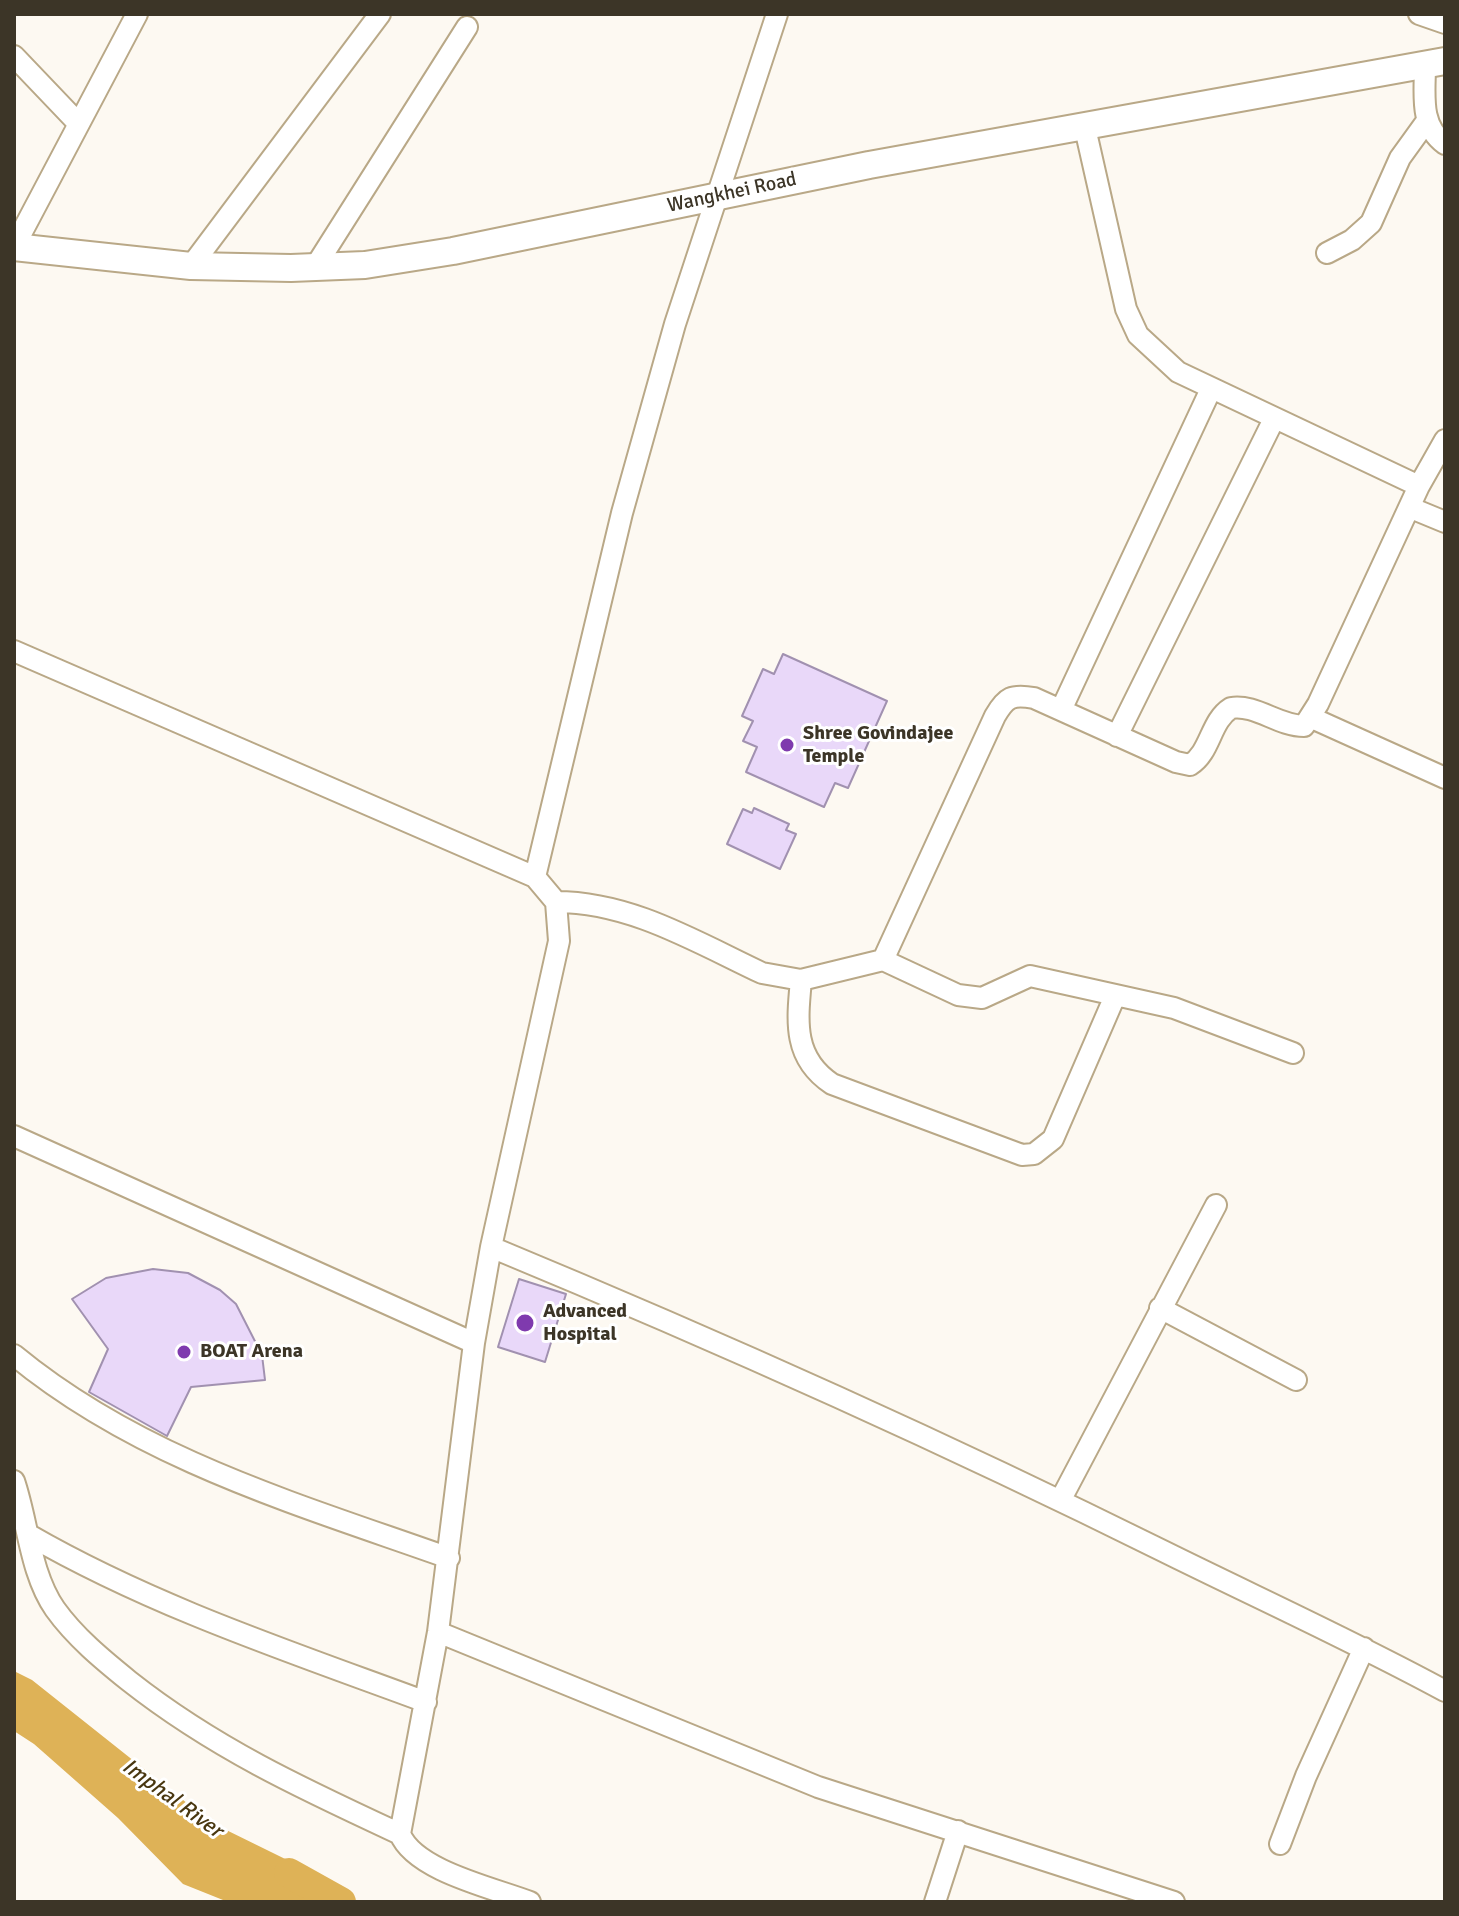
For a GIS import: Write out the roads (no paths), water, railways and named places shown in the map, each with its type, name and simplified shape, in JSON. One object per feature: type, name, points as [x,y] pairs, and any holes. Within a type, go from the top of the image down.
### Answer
[{"type":"main road","name":"Wangkhei Road","points":[[14,247],[191,266],[315,267],[419,257],[714,197],[1435,63]]},
{"type":"street","points":[[14,247],[77,122],[137,14]]},
{"type":"street","points":[[191,266],[380,14]]},
{"type":"street","points":[[535,877],[622,513],[714,197],[777,14]]},
{"type":"street","points":[[1419,14],[1445,23]]},
{"type":"street","points":[[315,267],[467,27]]},
{"type":"street","points":[[14,56],[77,122]]},
{"type":"street","points":[[1327,253],[1352,240],[1371,223],[1400,158],[1426,122],[1435,63]]},
{"type":"street","points":[[1426,122],[1445,144]]},
{"type":"street","points":[[1085,128],[1126,309],[1138,335],[1178,372],[1419,486]]},
{"type":"street","points":[[1061,710],[1211,389]]},
{"type":"street","points":[[1117,736],[1274,419]]},
{"type":"street","points":[[883,960],[1002,702],[1014,695],[1061,710],[1190,765],[1200,757],[1218,719],[1231,708],[1248,709],[1293,726],[1304,726],[1312,718],[1419,486],[1445,440]]},
{"type":"street","points":[[1411,508],[1445,522]]},
{"type":"street","points":[[14,651],[535,877],[556,902],[559,941],[491,1247],[474,1343],[438,1632],[400,1834]]},
{"type":"street","points":[[1312,718],[1445,778]]},
{"type":"street","points":[[556,902],[607,905],[647,919],[762,973],[801,980],[883,960],[969,998],[994,994],[1016,979],[1030,976],[1174,1008],[1293,1053]]},
{"type":"street","points":[[801,980],[797,1027],[802,1049],[817,1074],[832,1084],[1022,1155],[1034,1154],[1053,1139],[1115,996]]},
{"type":"street","points":[[14,1136],[474,1343]]},
{"type":"street","points":[[1061,1499],[1216,1205]]},
{"type":"street","points":[[491,1247],[680,1325],[1061,1499],[1445,1691]]},
{"type":"street","points":[[1160,1308],[1296,1380]]},
{"type":"street","points":[[14,1355],[99,1416],[163,1452],[251,1488],[449,1558]]},
{"type":"street","points":[[14,1481],[42,1584],[54,1608],[99,1656],[202,1735],[289,1782],[400,1834],[414,1854],[430,1865],[530,1902]]},
{"type":"street","points":[[29,1535],[90,1570],[177,1609],[426,1702]]},
{"type":"street","points":[[438,1632],[818,1787],[1174,1902]]},
{"type":"street","points":[[1280,1844],[1306,1776],[1364,1648]]},
{"type":"street","points":[[935,1902],[958,1831]]},
{"type":"water","points":[[14,1671],[32,1680],[212,1823],[332,1882],[320,1902],[228,1902],[183,1884],[118,1818],[34,1744],[14,1731]]},
{"type":"waterway","name":"Imphal River","points":[[289,1873],[341,1902]]},
{"type":"place","name":"Shree Govindajee Temple","points":[[787,745]]},
{"type":"place","name":"Advanced Hospital","points":[[525,1323]]},
{"type":"place","name":"BOAT Arena","points":[[184,1352]]}]
